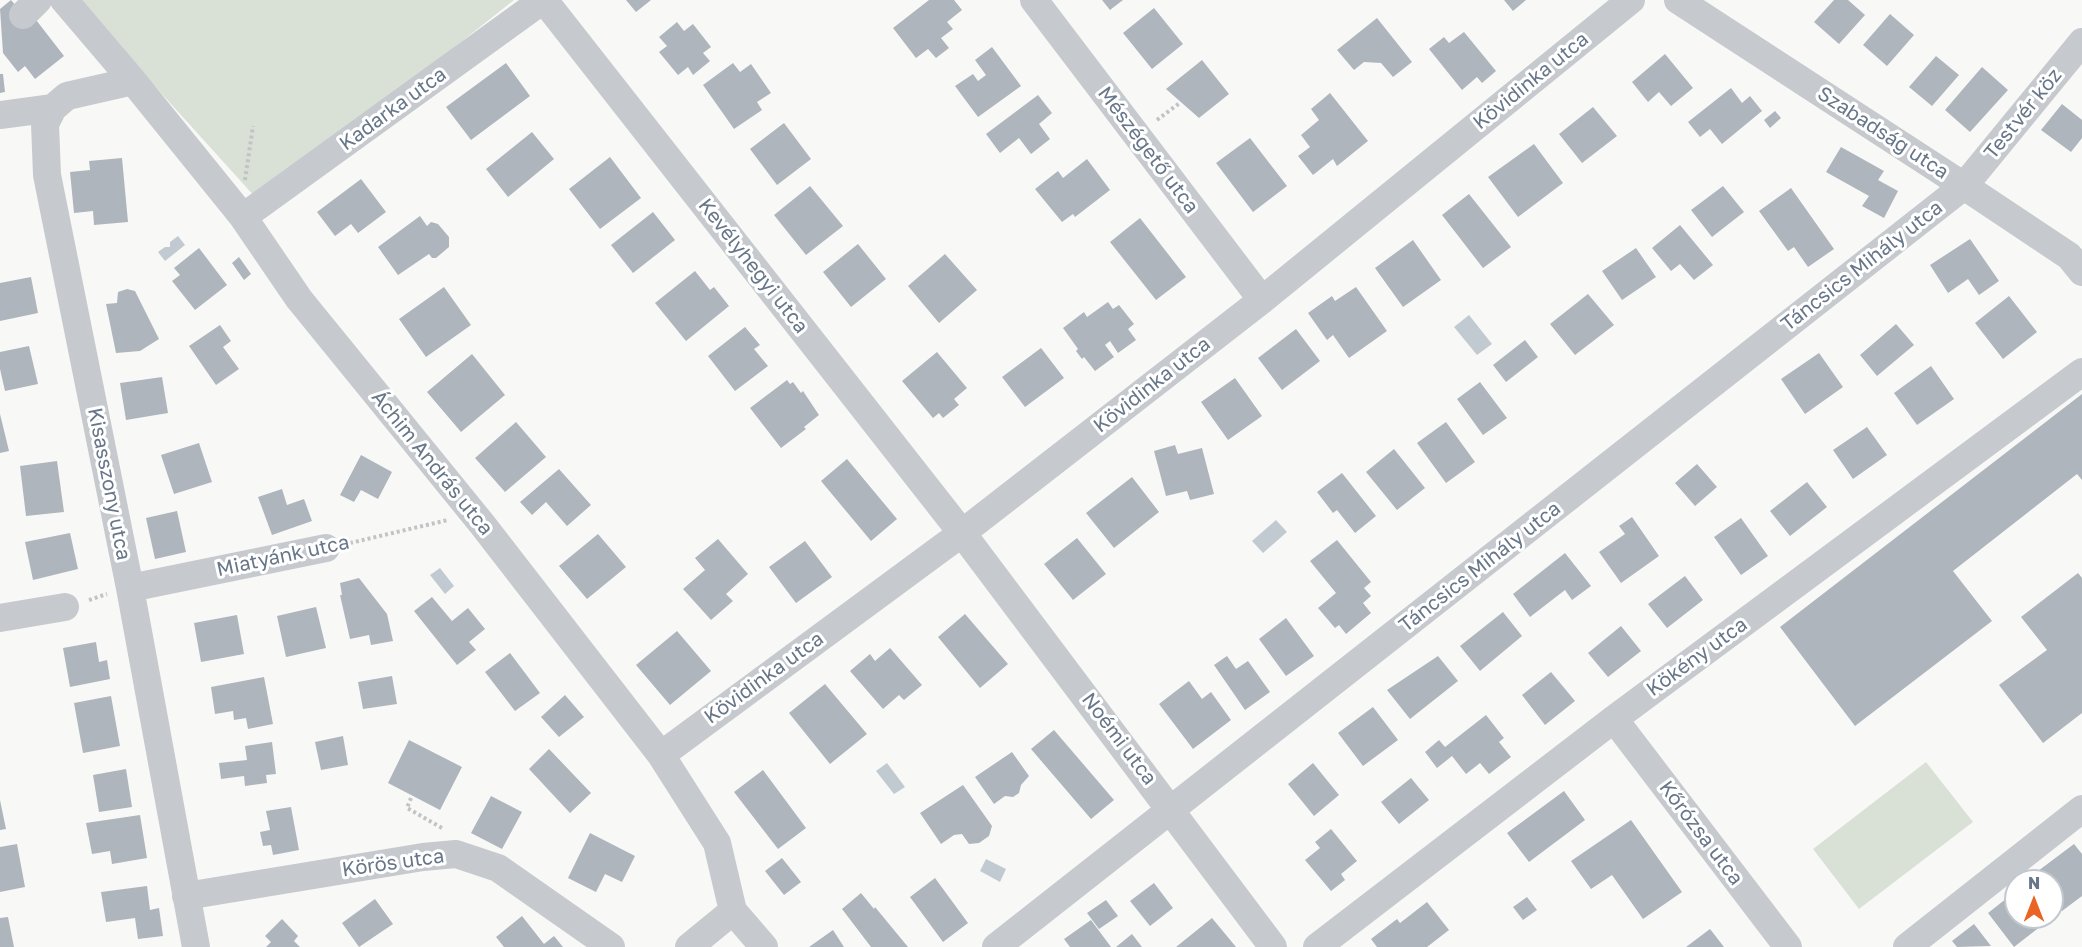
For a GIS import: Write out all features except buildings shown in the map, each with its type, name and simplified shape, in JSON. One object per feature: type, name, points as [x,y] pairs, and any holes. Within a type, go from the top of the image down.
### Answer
[{"type":"street","name":"Áchim András utca","points":[[64,0],[241,215],[299,300],[482,524],[661,755],[717,843],[733,911],[764,947]]},
{"type":"street","name":"Kadarka utca","points":[[241,215],[544,0]]},
{"type":"street","name":"Kevélyhegyi utca","points":[[544,0],[962,533]]},
{"type":"street","name":"Mészégető utca","points":[[1034,0],[1262,300]]},
{"type":"street","name":"Kövidinka utca","points":[[661,755],[962,533],[1262,300],[1631,0]]},
{"type":"street","name":"Szabadság utca","points":[[1678,0],[1964,186],[2078,256]]},
{"type":"street","name":"Testvér köz","points":[[1964,186],[2082,42]]},
{"type":"street","points":[[1,110],[52,108],[67,96],[133,81]]},
{"type":"street","name":"Kisasszony utca","points":[[52,108],[45,124],[47,175],[130,588],[196,947]]},
{"type":"street","name":"Táncsics Mihály utca","points":[[996,947],[1964,186]]},
{"type":"street","name":"Kökény utca","points":[[1317,947],[1614,719],[2082,372]]},
{"type":"street","name":"Noémi utca","points":[[962,533],[1172,809],[1273,947]]},
{"type":"street","name":"Miatyánk utca","points":[[130,588],[326,549]]},
{"type":"street","points":[[0,618],[65,607]]},
{"type":"street","name":"Kőrózsa utca","points":[[1614,719],[1788,947]]},
{"type":"street","points":[[1907,947],[2082,809]]},
{"type":"street","name":"Körös utca","points":[[186,896],[423,857],[456,854],[498,867],[611,947]]},
{"type":"street","points":[[689,947],[733,911]]},
{"type":"path","points":[[1137,135],[1181,102]]},
{"type":"path","points":[[241,215],[253,126]]},
{"type":"path","name":"Miatyánk utca","points":[[326,549],[435,522]]},
{"type":"path","points":[[65,607],[130,588]]},
{"type":"path","points":[[411,798],[407,808],[442,828]]},
{"type":"shaded area","points":[[77,0],[514,0],[393,96],[256,198]]},
{"type":"shaded area","points":[[178,236],[185,245],[165,261],[158,252],[165,247],[170,247],[170,242]]},
{"type":"shaded area","points":[[1469,315],[1492,344],[1477,355],[1454,327]]},
{"type":"shaded area","points":[[1276,520],[1287,532],[1263,553],[1252,541]]},
{"type":"shaded area","points":[[440,568],[454,586],[445,594],[430,575]]},
{"type":"shaded area","points":[[1926,762],[1973,822],[1859,909],[1813,849]]},
{"type":"shaded area","points":[[887,763],[905,787],[894,794],[876,771]]},
{"type":"shaded area","points":[[986,859],[1006,869],[1000,882],[980,871]]}]
